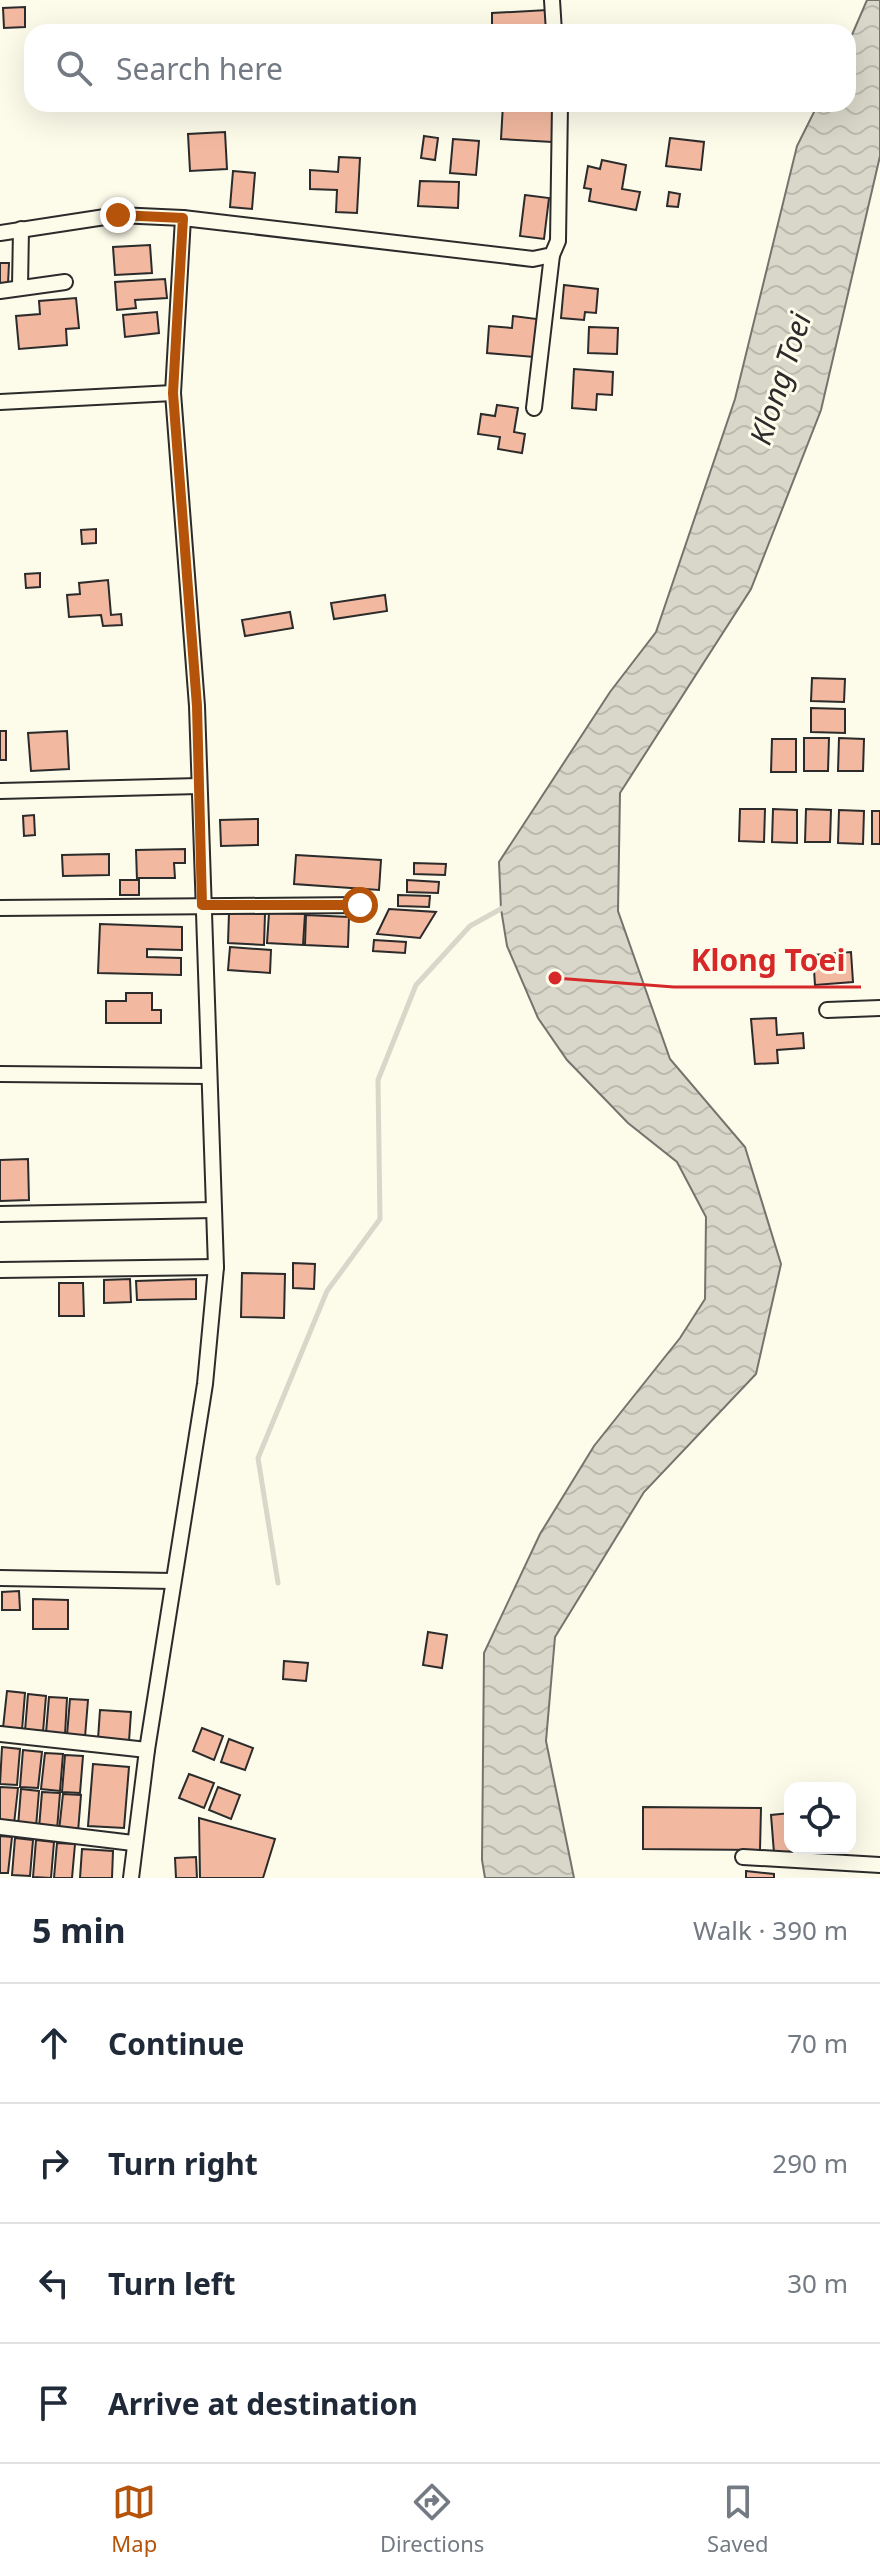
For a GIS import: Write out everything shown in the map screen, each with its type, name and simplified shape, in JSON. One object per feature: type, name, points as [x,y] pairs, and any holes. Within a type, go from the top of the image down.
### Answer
[{"type":"street","points":[[552,0],[554,24]]},
{"type":"street","points":[[534,408],[552,255],[558,241],[560,112]]},
{"type":"street","points":[[0,233],[118,215],[183,218],[533,259],[552,255]]},
{"type":"street","points":[[131,1878],[133,1843],[205,1384],[216,1267],[197,706],[173,393],[183,218]]},
{"type":"street","points":[[20,287],[21,229]]},
{"type":"street","points":[[0,291],[65,282]]},
{"type":"street","points":[[0,402],[173,393]]},
{"type":"street","points":[[0,791],[199,786]]},
{"type":"street","points":[[0,908],[360,905]]},
{"type":"street","points":[[827,1010],[880,1008]]},
{"type":"street","points":[[0,1074],[209,1076]]},
{"type":"street","points":[[0,1214],[214,1210]]},
{"type":"street","points":[[0,1270],[216,1267]]},
{"type":"street","points":[[0,1578],[173,1581]]},
{"type":"street","points":[[0,1734],[147,1750]]},
{"type":"street","points":[[0,1827],[133,1843]]},
{"type":"street","points":[[743,1857],[880,1865]]},
{"type":"water","points":[[867,0],[880,0],[880,156],[821,410],[751,589],[620,793],[618,911],[670,1059],[745,1147],[781,1264],[756,1374],[644,1492],[555,1637],[546,1741],[574,1878],[485,1878],[482,1860],[484,1653],[540,1534],[594,1446],[680,1338],[705,1299],[706,1217],[677,1162],[628,1123],[567,1060],[538,1018],[507,946],[501,909],[499,862],[610,692],[656,632],[735,399],[797,146],[814,112],[856,112],[856,25]]},
{"type":"building","points":[[25,7],[24,27],[4,28],[3,8]]},
{"type":"building","points":[[547,10],[548,24],[492,24],[492,13]]},
{"type":"building","points":[[503,112],[553,112],[552,142],[501,139]]},
{"type":"building","points":[[225,132],[227,169],[190,171],[188,134]]},
{"type":"building","points":[[424,136],[438,138],[435,160],[421,158]]},
{"type":"building","points":[[670,138],[704,142],[701,170],[666,166]]},
{"type":"building","points":[[453,139],[479,141],[476,175],[450,173]]},
{"type":"building","points":[[339,157],[360,158],[357,213],[336,212],[337,190],[310,189],[310,170],[338,172]]},
{"type":"building","points":[[602,160],[626,165],[622,189],[640,192],[636,210],[589,201],[591,189],[584,188],[588,166],[600,169]]},
{"type":"building","points":[[233,171],[255,173],[252,209],[230,207]]},
{"type":"building","points":[[420,181],[459,182],[458,208],[418,206]]},
{"type":"building","points":[[669,192],[680,194],[678,207],[667,206]]},
{"type":"building","points":[[525,195],[549,198],[544,239],[520,236]]},
{"type":"building","points":[[150,245],[152,273],[115,275],[113,247]]},
{"type":"building","points":[[0,263],[9,263],[8,284],[0,284]]},
{"type":"building","points":[[165,279],[167,298],[135,300],[136,308],[117,310],[115,282]]},
{"type":"building","points":[[564,285],[598,289],[596,313],[585,312],[584,320],[561,318]]},
{"type":"building","points":[[76,298],[79,328],[66,329],[67,345],[19,349],[16,316],[40,314],[39,301]]},
{"type":"building","points":[[157,312],[159,333],[125,337],[123,315]]},
{"type":"building","points":[[513,316],[537,319],[534,357],[487,353],[489,326],[512,328]]},
{"type":"building","points":[[589,327],[618,328],[617,354],[588,353]]},
{"type":"building","points":[[574,369],[613,372],[612,395],[597,394],[596,410],[572,408]]},
{"type":"building","points":[[497,405],[518,408],[514,432],[525,434],[522,453],[498,449],[500,437],[478,434],[481,414],[495,416]]},
{"type":"building","points":[[96,529],[96,543],[82,544],[81,530]]},
{"type":"building","points":[[40,573],[40,587],[26,588],[25,574]]},
{"type":"building","points":[[108,580],[111,615],[121,614],[122,625],[103,626],[101,615],[69,617],[67,595],[80,594],[79,583]]},
{"type":"building","points":[[385,595],[387,611],[334,619],[331,603]]},
{"type":"building","points":[[290,612],[293,628],[245,636],[242,620]]},
{"type":"building","points":[[812,678],[845,679],[844,702],[811,701]]},
{"type":"building","points":[[811,708],[845,709],[845,733],[811,732]]},
{"type":"building","points":[[0,731],[6,731],[6,760],[0,760]]},
{"type":"building","points":[[67,731],[69,769],[31,771],[28,733]]},
{"type":"building","points":[[804,738],[829,738],[828,771],[804,771]]},
{"type":"building","points":[[839,738],[864,739],[863,771],[838,771]]},
{"type":"building","points":[[772,739],[796,739],[796,772],[771,772]]},
{"type":"building","points":[[740,809],[765,809],[764,842],[739,841]]},
{"type":"building","points":[[773,809],[797,810],[797,843],[772,842]]},
{"type":"building","points":[[806,809],[831,810],[830,842],[805,842]]},
{"type":"building","points":[[839,810],[864,811],[863,844],[838,843]]},
{"type":"building","points":[[872,811],[880,811],[880,844],[872,844]]},
{"type":"building","points":[[34,815],[35,835],[24,836],[23,816]]},
{"type":"building","points":[[258,819],[258,845],[221,846],[220,820]]},
{"type":"building","points":[[185,849],[185,863],[174,863],[175,878],[139,878],[139,895],[120,895],[120,880],[137,880],[136,850]]},
{"type":"building","points":[[109,854],[109,875],[63,876],[62,855]]},
{"type":"building","points":[[296,855],[381,860],[379,890],[294,884]]},
{"type":"building","points":[[414,863],[446,864],[445,875],[414,874]]},
{"type":"building","points":[[407,880],[439,882],[438,893],[407,892]]},
{"type":"building","points":[[398,895],[430,896],[429,907],[398,906]]},
{"type":"building","points":[[389,909],[436,912],[420,938],[377,934]]},
{"type":"building","points":[[229,913],[265,914],[264,945],[228,943]]},
{"type":"building","points":[[269,913],[305,914],[303,945],[267,943]]},
{"type":"building","points":[[306,915],[349,917],[348,947],[305,945]]},
{"type":"building","points":[[100,924],[182,927],[182,950],[147,949],[147,957],[181,958],[181,975],[98,973]]},
{"type":"building","points":[[374,940],[406,942],[405,953],[373,951]]},
{"type":"building","points":[[230,947],[271,950],[270,973],[228,970]]},
{"type":"building","points":[[851,952],[853,982],[815,985],[813,955]]},
{"type":"building","points":[[126,993],[152,993],[152,1010],[161,1010],[161,1023],[106,1023],[106,1001],[126,1001]]},
{"type":"building","points":[[776,1018],[777,1035],[803,1033],[804,1048],[777,1050],[778,1063],[755,1064],[751,1019]]},
{"type":"building","points":[[28,1159],[29,1200],[0,1201],[0,1160]]},
{"type":"building","points":[[293,1263],[315,1264],[314,1289],[293,1288]]},
{"type":"building","points":[[242,1273],[285,1274],[284,1318],[241,1317]]},
{"type":"building","points":[[130,1279],[131,1302],[104,1303],[104,1280]]},
{"type":"building","points":[[196,1279],[196,1299],[137,1300],[136,1281]]},
{"type":"building","points":[[59,1283],[83,1283],[84,1316],[59,1316]]},
{"type":"building","points":[[19,1591],[20,1610],[2,1610],[2,1592]]},
{"type":"building","points":[[33,1599],[68,1600],[68,1629],[33,1629]]},
{"type":"building","points":[[428,1632],[447,1635],[442,1668],[423,1665]]},
{"type":"building","points":[[284,1661],[308,1663],[306,1681],[283,1679]]},
{"type":"building","points":[[7,1691],[25,1693],[22,1730],[3,1728]]},
{"type":"building","points":[[28,1694],[46,1696],[43,1732],[25,1731]]},
{"type":"building","points":[[49,1697],[67,1698],[65,1735],[46,1733]]},
{"type":"building","points":[[70,1699],[88,1700],[85,1737],[67,1735]]},
{"type":"building","points":[[100,1710],[131,1712],[129,1741],[98,1739]]},
{"type":"building","points":[[202,1728],[223,1736],[214,1760],[193,1751]]},
{"type":"building","points":[[229,1739],[253,1748],[245,1770],[221,1762]]},
{"type":"building","points":[[2,1747],[20,1749],[17,1785],[0,1784]]},
{"type":"building","points":[[23,1750],[42,1752],[38,1788],[20,1787]]},
{"type":"building","points":[[45,1753],[63,1754],[60,1791],[41,1789]]},
{"type":"building","points":[[65,1755],[83,1756],[80,1793],[62,1792]]},
{"type":"building","points":[[93,1764],[129,1767],[124,1828],[88,1826]]},
{"type":"building","points":[[189,1774],[214,1783],[204,1808],[179,1798]]},
{"type":"building","points":[[0,1787],[18,1788],[14,1824],[0,1823]]},
{"type":"building","points":[[218,1787],[240,1795],[231,1819],[209,1810]]},
{"type":"building","points":[[21,1789],[39,1791],[36,1827],[18,1826]]},
{"type":"building","points":[[42,1792],[60,1793],[57,1830],[39,1828]]},
{"type":"building","points":[[63,1794],[81,1795],[78,1832],[59,1831]]},
{"type":"building","points":[[643,1807],[761,1808],[760,1850],[643,1849]]},
{"type":"building","points":[[784,1814],[784,1852],[774,1853],[771,1815]]},
{"type":"building","points":[[199,1818],[275,1839],[263,1878],[200,1878]]},
{"type":"building","points":[[0,1836],[12,1837],[8,1873],[0,1873]]},
{"type":"building","points":[[15,1838],[33,1840],[30,1876],[12,1875]]},
{"type":"building","points":[[36,1840],[54,1842],[51,1878],[33,1877]]},
{"type":"building","points":[[57,1843],[75,1844],[72,1878],[54,1878]]},
{"type":"building","points":[[82,1849],[113,1851],[112,1878],[80,1878]]},
{"type":"building","points":[[196,1857],[197,1878],[176,1878],[175,1858]]},
{"type":"building","points":[[746,1871],[774,1874],[774,1878],[746,1878]]},
{"type":"waterway","points":[[278,1583],[258,1458],[327,1291],[380,1219],[378,1080],[416,985],[470,926],[506,906]]},
{"type":"place","name":"Klong Toei","points":[[555,978]]},
{"type":"route","points":[[118,215],[183,218],[173,393],[197,706],[202,905],[360,905]]}]
